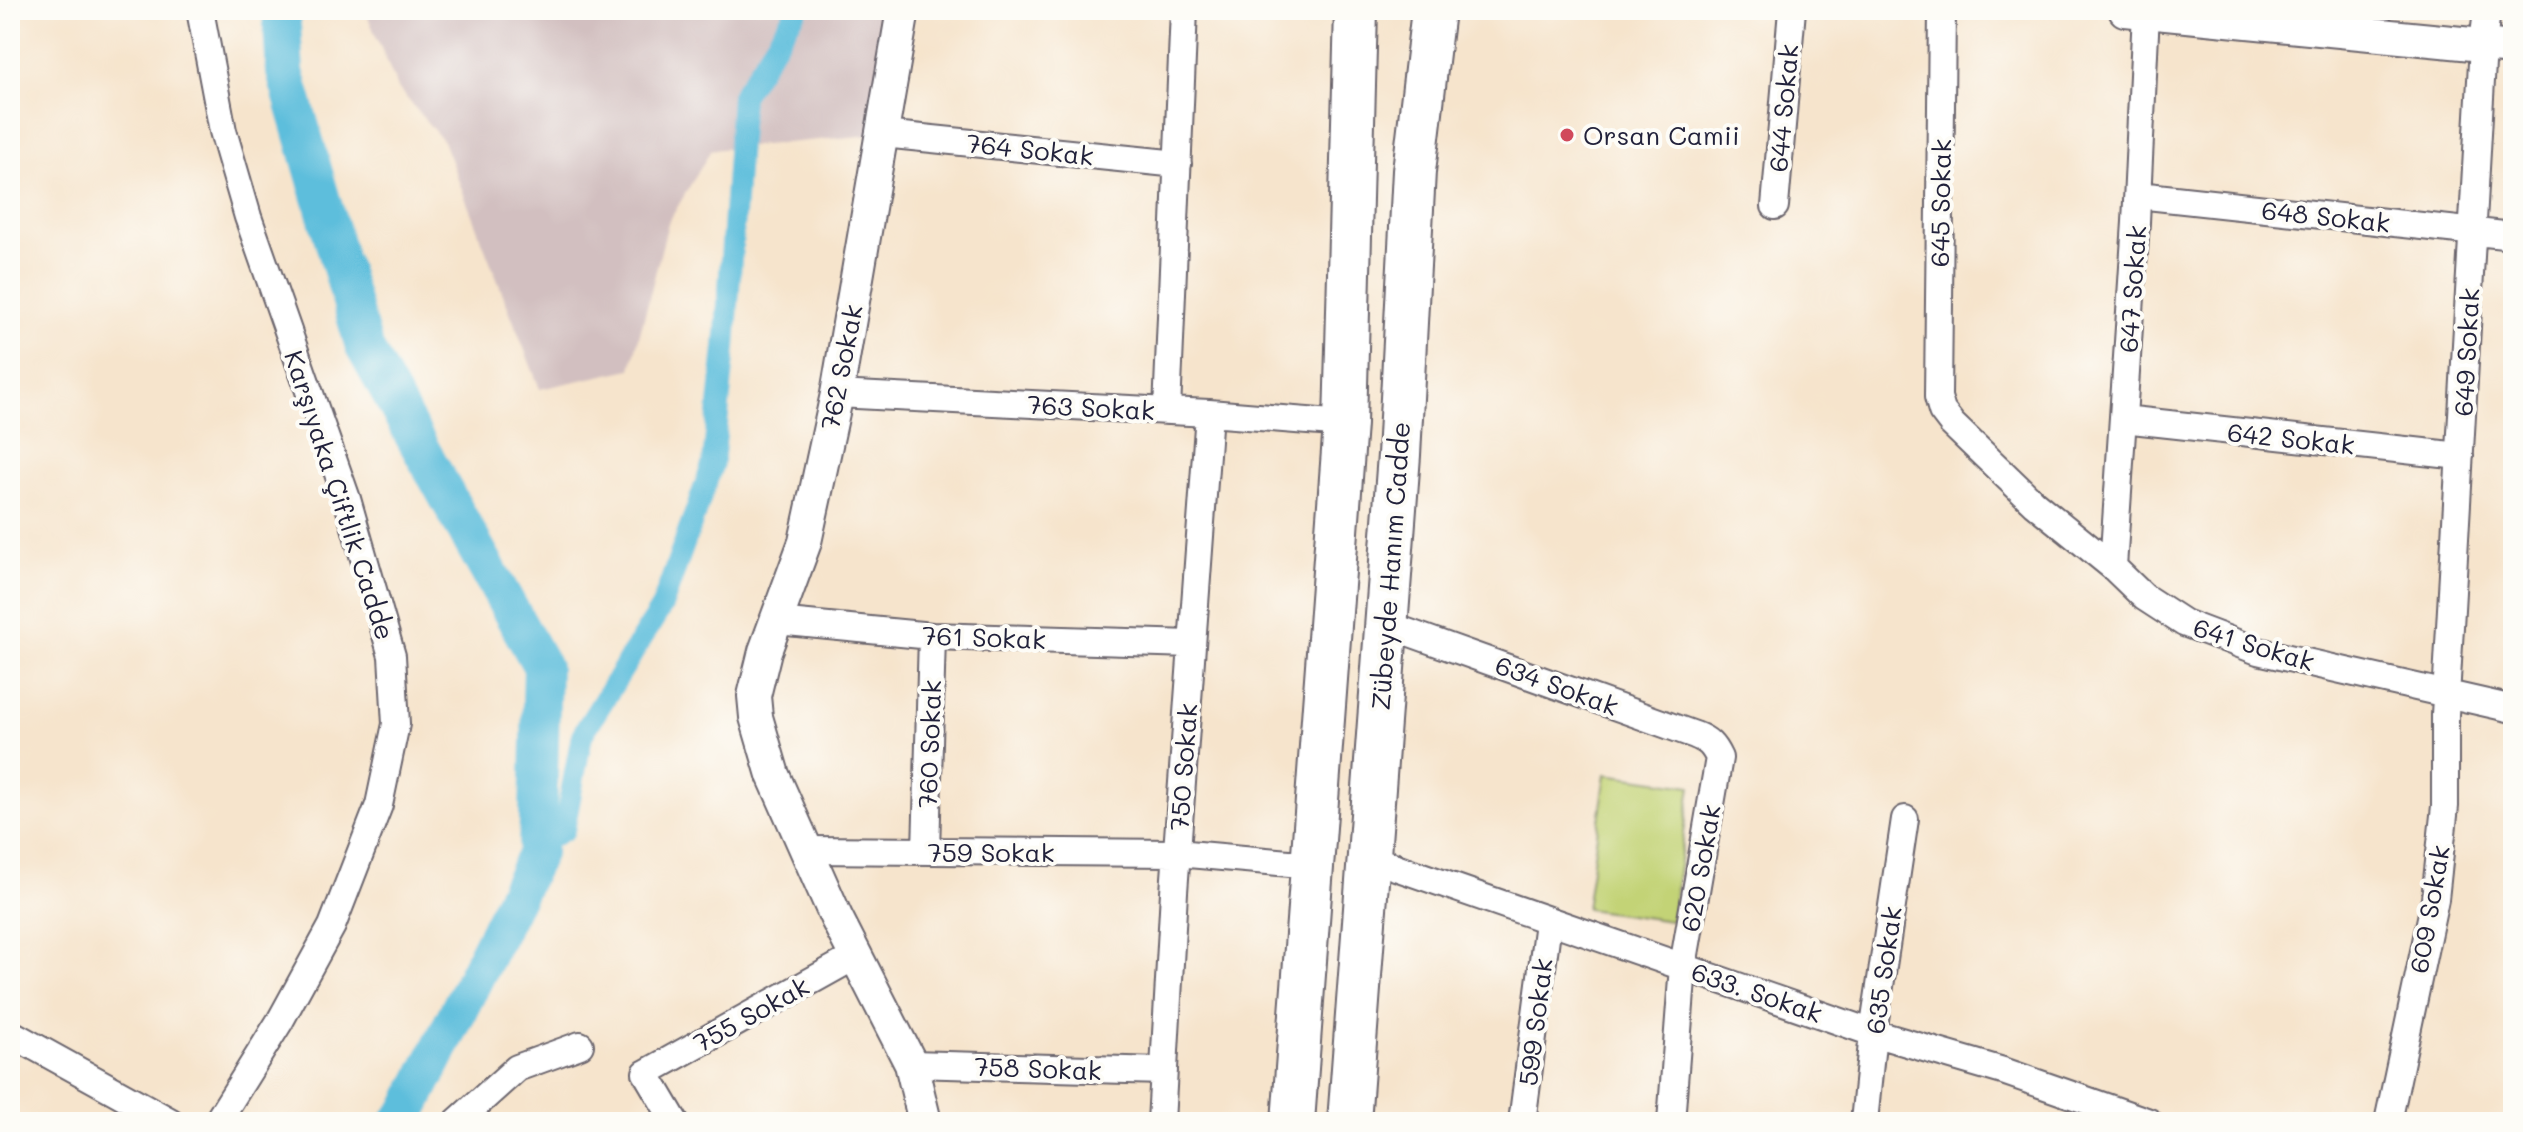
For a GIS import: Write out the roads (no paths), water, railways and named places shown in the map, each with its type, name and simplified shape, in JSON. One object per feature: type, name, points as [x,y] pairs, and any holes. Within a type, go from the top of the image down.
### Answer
[{"type":"highway","points":[[1293,1122],[1345,424],[1356,10]]},
{"type":"highway","name":"Zübeyde Hanım Cadde","points":[[1349,1122],[1400,439],[1414,171],[1433,10]]},
{"type":"street","name":"Karşıyaka Çiftlik Cadde","points":[[200,10],[223,131],[248,217],[347,499],[392,656],[396,724],[379,805],[332,926],[280,1021],[217,1122]]},
{"type":"street","name":"762 Sokak","points":[[903,10],[837,394],[805,542],[765,651],[754,696],[756,717],[773,775],[856,956],[911,1064],[925,1122]]},
{"type":"street","points":[[1167,411],[1184,10]]},
{"type":"street","name":"644 Sokak","points":[[1775,206],[1792,10]]},
{"type":"street","name":"645 Sokak","points":[[1938,397],[1942,10]]},
{"type":"street","name":"649 Sokak","points":[[2446,693],[2472,232],[2498,46],[2487,10]]},
{"type":"street","points":[[2136,11],[2498,46]]},
{"type":"street","name":"647 Sokak","points":[[2113,567],[2138,195],[2136,11]]},
{"type":"street","name":"764 Sokak","points":[[883,134],[1178,164]]},
{"type":"street","name":"648 Sokak","points":[[2138,195],[2513,236]]},
{"type":"street","name":"763 Sokak","points":[[837,394],[1209,413],[1345,424]]},
{"type":"street","name":"641 Sokak","points":[[1938,397],[1942,411],[1952,424],[2034,503],[2113,567],[2144,597],[2184,623],[2258,651],[2513,709]]},
{"type":"street","name":"750 Sokak","points":[[1161,1122],[1209,413]]},
{"type":"street","name":"642 Sokak","points":[[2123,419],[2460,456]]},
{"type":"street","name":"761 Sokak","points":[[777,621],[932,636],[1192,644]]},
{"type":"street","name":"634 Sokak","points":[[1385,624],[1706,739],[1714,746],[1719,758]]},
{"type":"street","name":"760 Sokak","points":[[926,851],[932,636]]},
{"type":"street","name":"609 Sokak","points":[[2388,1122],[2435,899],[2445,806],[2446,693]]},
{"type":"street","name":"620 Sokak","points":[[1671,1122],[1683,966],[1719,758]]},
{"type":"street","name":"635 Sokak","points":[[1864,1122],[1873,1033],[1905,819]]},
{"type":"street","name":"759 Sokak","points":[[806,850],[1177,853],[1312,865]]},
{"type":"street","name":"633. Sokak","points":[[1367,857],[1873,1033],[2003,1071],[2078,1111],[2149,1122]]},
{"type":"street","name":"599 Sokak","points":[[1522,1122],[1548,922]]},
{"type":"street","name":"755 Sokak","points":[[675,1122],[646,1073],[856,956]]},
{"type":"street","points":[[10,1033],[171,1122]]},
{"type":"street","points":[[457,1122],[517,1068],[580,1045]]},
{"type":"street","name":"758 Sokak","points":[[911,1064],[1164,1071]]},
{"type":"waterway","points":[[281,10],[285,72],[364,347],[542,667],[537,853],[407,1114],[399,1122]]},
{"type":"waterway","points":[[537,845],[564,830],[582,735],[662,606],[713,463],[725,348],[742,96],[797,10]]},
{"type":"place","name":"Orsan Camii","points":[[1567,135]]}]
